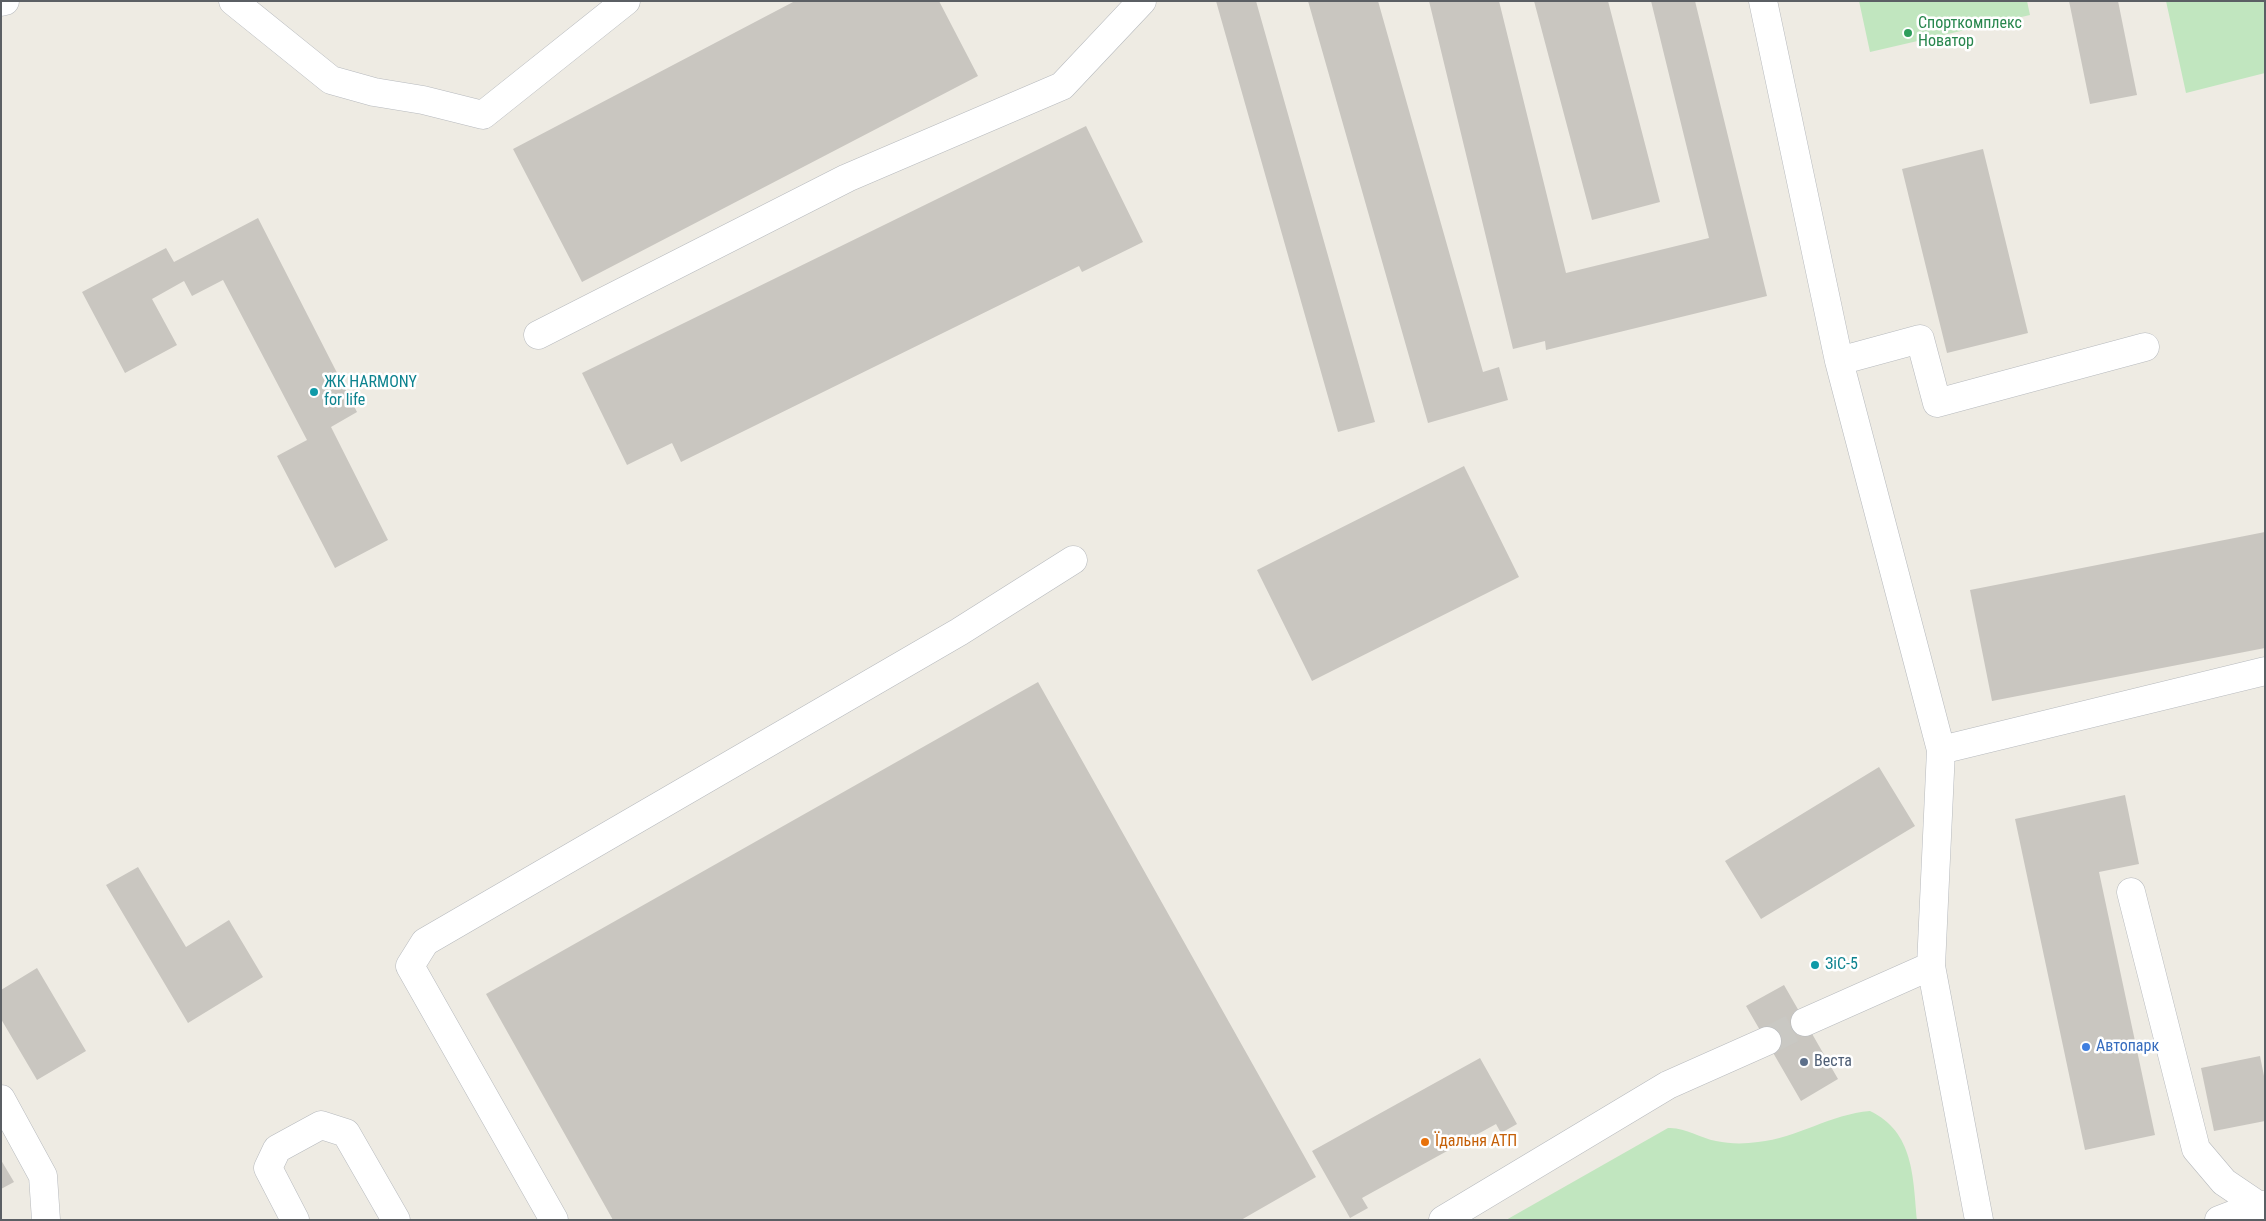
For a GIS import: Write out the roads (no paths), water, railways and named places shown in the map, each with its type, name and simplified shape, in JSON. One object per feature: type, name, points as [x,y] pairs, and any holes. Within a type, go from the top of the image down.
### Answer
[{"type":"street","points":[[1,2],[5,1]]},
{"type":"street","points":[[233,1],[331,80],[374,92],[423,100],[483,115],[626,1]]},
{"type":"street","points":[[538,335],[847,178],[1062,86],[1142,1]]},
{"type":"street","points":[[1764,1],[1839,361],[1941,750],[1931,966],[1979,1220]]},
{"type":"street","points":[[1839,361],[1920,339],[1937,403],[2146,347]]},
{"type":"street","points":[[554,1220],[410,966],[425,942],[959,632],[1073,560]]},
{"type":"street","points":[[1941,750],[2265,671]]},
{"type":"street","points":[[2131,892],[2196,1149],[2224,1182],[2262,1205]]},
{"type":"street","points":[[1805,1022],[1931,966]]},
{"type":"street","points":[[1443,1220],[1668,1085],[1767,1041]]},
{"type":"street","points":[[1,1099],[44,1176],[46,1220]]},
{"type":"street","points":[[295,1220],[268,1168],[277,1149],[321,1125],[346,1133],[396,1220]]},
{"type":"street","points":[[2219,1220],[2262,1205]]},
{"type":"tunnel","points":[[1767,1041],[1805,1022]]},
{"type":"place","name":"Спорткомплекс Новатор","points":[[1908,33]]},
{"type":"place","name":"ЖК HARMONY for life","points":[[314,392]]},
{"type":"place","name":"ЗіС-5","points":[[1815,965]]},
{"type":"place","name":"Автопарк","points":[[2086,1047]]},
{"type":"place","name":"Веста","points":[[1804,1062]]},
{"type":"place","name":"Їдальня АТП","points":[[1425,1142]]}]
